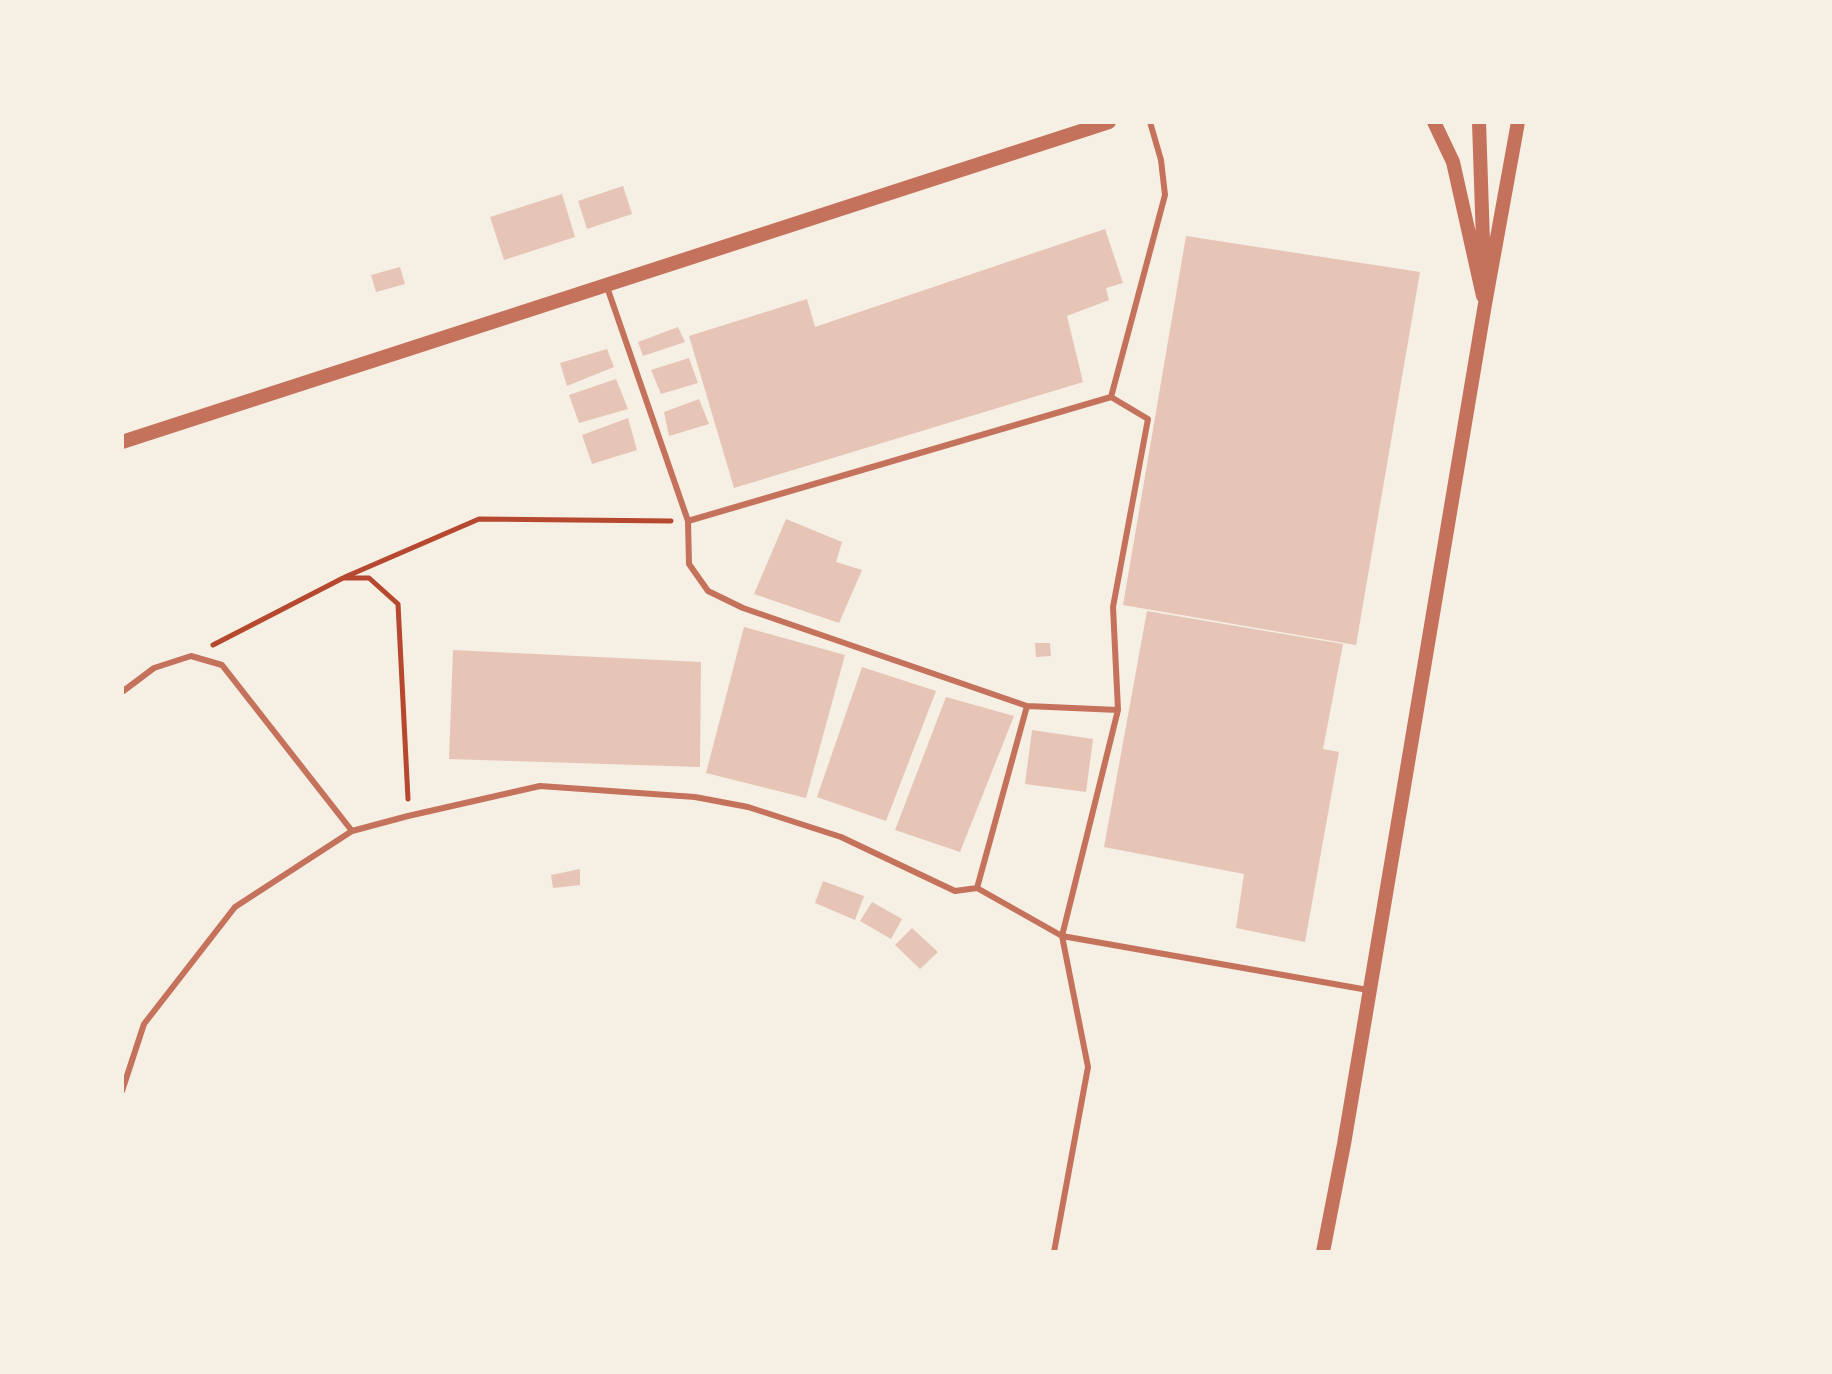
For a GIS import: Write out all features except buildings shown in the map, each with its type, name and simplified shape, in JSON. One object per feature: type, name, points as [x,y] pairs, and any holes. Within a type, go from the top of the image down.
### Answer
[{"type":"street","points":[[122,442],[1109,122]]},
{"type":"street","points":[[1434,122],[1453,162],[1485,304]]},
{"type":"street","points":[[1479,122],[1485,304]]},
{"type":"street","points":[[1323,1252],[1518,122]]},
{"type":"street","points":[[1331,1252],[1344,1144]]},
{"type":"lane","points":[[1111,397],[1165,195],[1161,160],[1150,122]]},
{"type":"lane","points":[[606,285],[688,521],[689,564],[708,591],[743,608],[1027,706],[1118,710]]},
{"type":"lane","points":[[688,521],[1111,397],[1148,419],[1113,607],[1118,710],[1062,936],[1088,1067],[1054,1252]]},
{"type":"lane","points":[[122,692],[154,668],[191,656],[222,665],[352,831]]},
{"type":"lane","points":[[977,888],[1027,706]]},
{"type":"lane","points":[[122,1091],[144,1024],[235,907],[352,831],[540,786],[695,797],[748,807],[841,837],[955,891],[977,888],[1062,936],[1370,990]]},
{"type":"path","points":[[191,656],[343,578],[479,519],[688,521]]},
{"type":"path","points":[[343,578],[369,578],[398,604],[408,816]]}]
